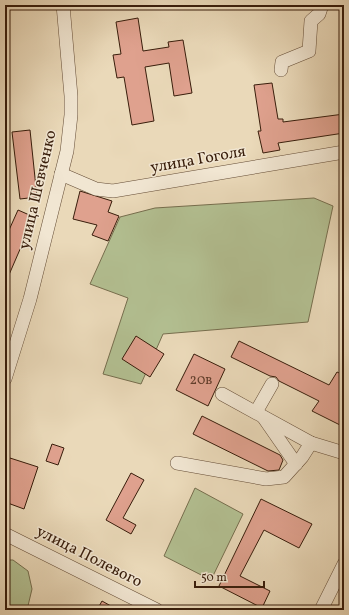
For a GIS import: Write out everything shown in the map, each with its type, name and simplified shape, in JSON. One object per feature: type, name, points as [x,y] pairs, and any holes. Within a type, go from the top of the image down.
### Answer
[{"type":"street","name":"улица Шевченко","points":[[5,379],[30,299],[66,151],[71,115],[63,5]]},
{"type":"street","points":[[281,70],[282,62],[309,51],[311,21],[319,14],[322,5]]},
{"type":"street","name":"улица Гоголя","points":[[61,174],[96,188],[113,191],[344,152]]},
{"type":"street","points":[[260,414],[272,384]]},
{"type":"street","points":[[222,394],[311,443],[344,453]]},
{"type":"street","points":[[260,414],[296,464]]},
{"type":"street","points":[[178,464],[266,479],[284,477],[296,464],[311,443]]},
{"type":"street","name":"улица Полевого","points":[[5,534],[157,610]]},
{"type":"street","points":[[321,610],[341,579],[344,564]]},
{"type":"green space","points":[[314,198],[333,206],[308,322],[163,334],[141,384],[103,374],[128,298],[90,284],[120,217],[155,208]]},
{"type":"green space","points":[[195,488],[243,514],[211,580],[164,556]]},
{"type":"green space","points":[[5,560],[13,560],[28,571],[32,589],[27,610],[5,610]]},
{"type":"building","points":[[138,18],[143,51],[169,47],[168,42],[183,40],[192,93],[174,96],[169,63],[145,67],[154,121],[132,125],[124,77],[117,78],[113,55],[121,54],[116,22]]},
{"type":"building","points":[[272,83],[278,119],[283,119],[283,122],[344,114],[344,133],[278,143],[280,150],[263,153],[258,131],[261,131],[254,85]]},
{"type":"building","points":[[30,130],[37,197],[20,199],[12,132]]},
{"type":"building","points":[[80,191],[112,201],[108,212],[119,216],[108,241],[92,235],[97,225],[73,219]]},
{"type":"building","points":[[18,210],[34,217],[5,284],[5,239]]},
{"type":"building","points":[[136,336],[164,354],[150,377],[122,359]]},
{"type":"building","points":[[239,341],[329,385],[337,372],[344,375],[344,427],[312,411],[319,401],[279,381],[276,377],[270,376],[231,357]]},
{"type":"building","points":[[194,354],[225,369],[208,406],[176,390]]},
{"type":"building","points":[[202,416],[280,455],[283,460],[279,470],[268,471],[193,434]]},
{"type":"building","points":[[52,444],[64,448],[58,465],[46,461]]},
{"type":"building","points":[[10,458],[38,467],[24,509],[5,502],[5,472]]},
{"type":"building","points":[[131,473],[144,480],[123,518],[136,525],[131,534],[106,520]]},
{"type":"building","points":[[261,499],[312,524],[299,548],[264,530],[240,576],[270,591],[262,608],[219,586]]},
{"type":"building","points":[[102,601],[118,610],[97,610]]}]
